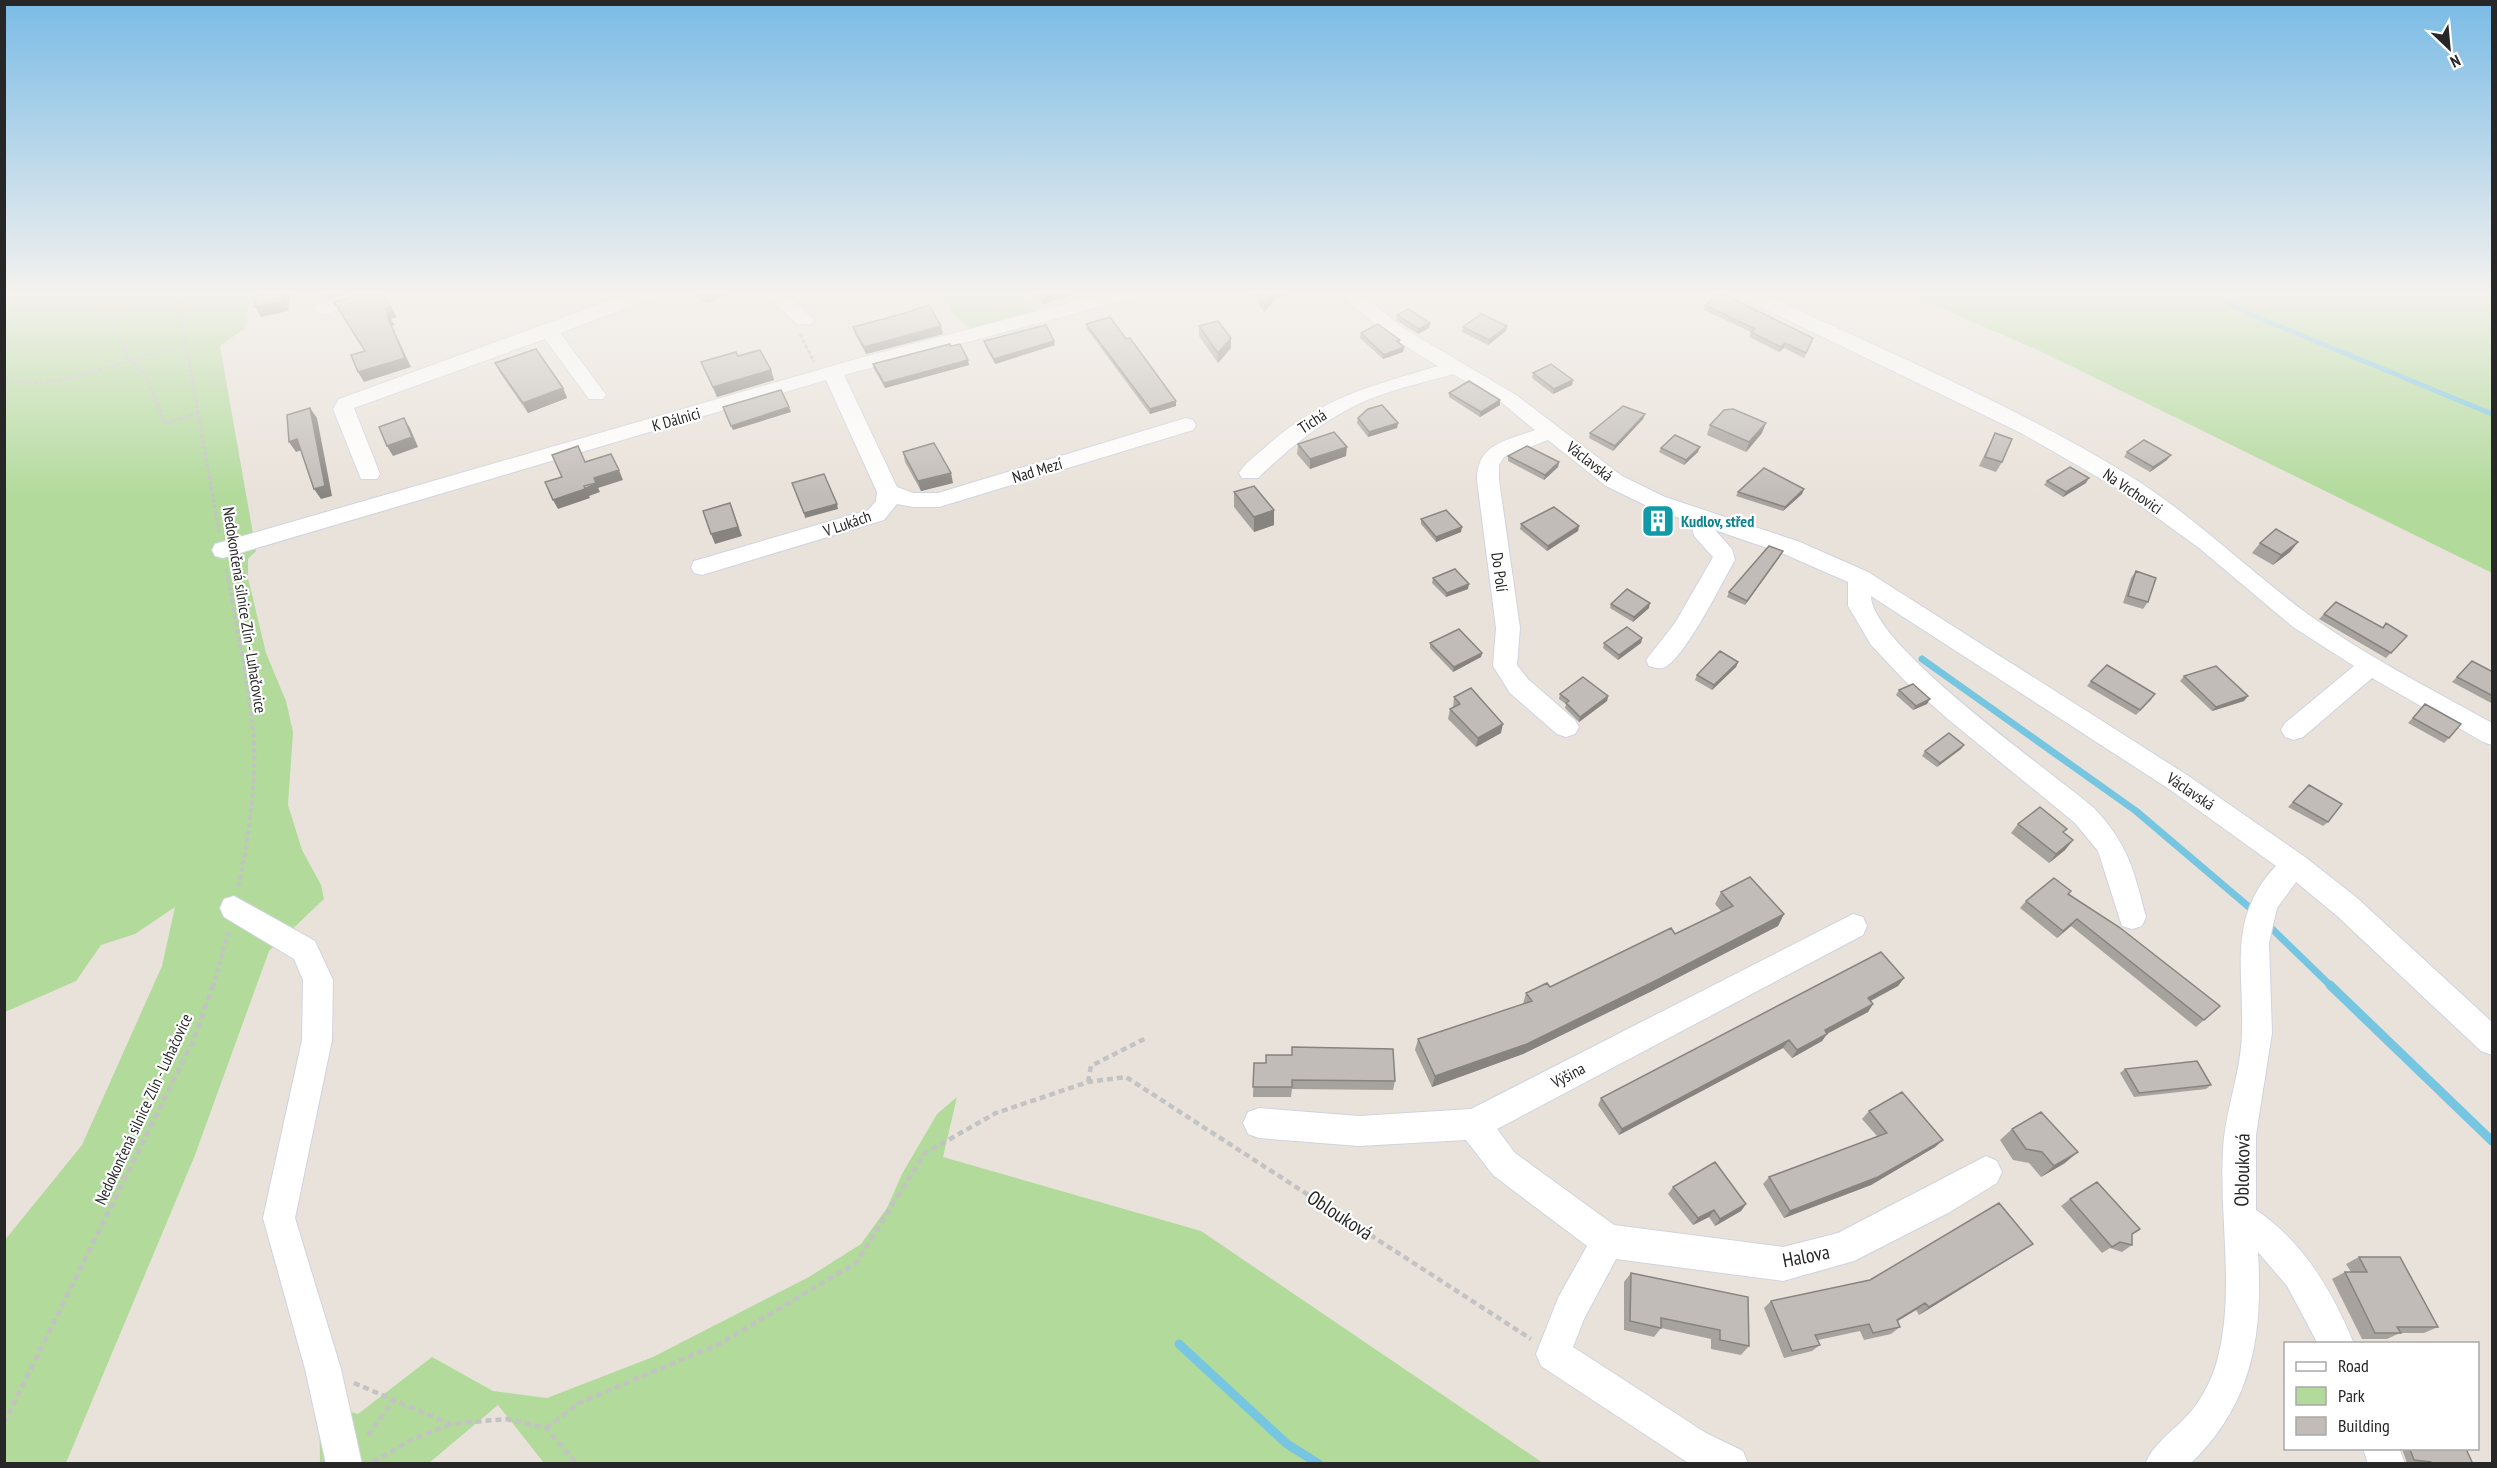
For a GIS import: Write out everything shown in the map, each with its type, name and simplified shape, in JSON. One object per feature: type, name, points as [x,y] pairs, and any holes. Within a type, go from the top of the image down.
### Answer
[{"type":"street","points":[[369,474],[343,409],[346,404],[467,361]]},
{"type":"street","points":[[571,361],[596,395]]},
{"type":"street","name":"K Dálnici","points":[[223,550],[866,361]]},
{"type":"street","name":"Václavská","points":[[1443,361],[1509,399],[1614,481],[1649,498],[1792,548],[1860,578],[2178,782],[2295,865],[2392,947],[2493,1041]]},
{"type":"street","name":"Na Vrchovici","points":[[1888,361],[2028,428],[2123,482],[2207,543],[2301,621],[2371,665],[2493,735]]},
{"type":"street","name":"Tichá","points":[[1250,473],[1285,438],[1324,411],[1381,388],[1454,367]]},
{"type":"street","name":"V Lukách","points":[[702,567],[876,515],[886,503],[888,492],[825,371]]},
{"type":"street","name":"Nad Mezí","points":[[888,492],[897,498],[915,502],[939,500],[1186,425]]},
{"type":"street","name":"Do Polí","points":[[1551,431],[1497,452],[1488,465],[1488,480],[1508,628],[1506,666],[1519,686],[1566,727]]},
{"type":"street","points":[[1658,660],[1683,629],[1724,560],[1724,555],[1705,536],[1702,518]]},
{"type":"street","points":[[1860,578],[1855,589],[1857,602],[1868,624],[1884,644],[1971,723],[2076,809],[2105,837],[2120,874],[2132,917]]},
{"type":"street","points":[[2294,730],[2371,665]]},
{"type":"street","name":"Oblouková","points":[[2163,1464],[2208,1421],[2220,1402],[2236,1364],[2241,1327],[2244,1258],[2240,1136],[2255,1065],[2256,1045],[2254,935],[2263,902],[2280,878],[2295,865]]},
{"type":"street","points":[[234,908],[305,950],[318,980],[317,1040],[279,1218],[323,1369],[352,1454]]},
{"type":"street","name":"Výšina","points":[[1259,1123],[1359,1131],[1474,1124],[1852,926]]},
{"type":"street","points":[[1474,1124],[1504,1164],[1608,1241],[1570,1310],[1553,1354],[1693,1446],[1730,1464]]},
{"type":"street","name":"Halova","points":[[1608,1241],[1783,1264],[1842,1249],[1936,1202],[1986,1172]]},
{"type":"street","points":[[2242,1220],[2270,1237],[2292,1263],[2336,1342]]},
{"type":"street","points":[[2381,1450],[2387,1464]]},
{"type":"path","points":[[4,380],[40,383],[101,370],[126,361]]},
{"type":"path","points":[[132,361],[146,375],[165,424],[198,413]]},
{"type":"path","name":"Nedokončená silnice Zlín - Luhačovice","points":[[4,1423],[194,1039],[221,964],[244,859],[254,768],[247,685],[189,361]]},
{"type":"path","points":[[818,361],[825,371]]},
{"type":"path","points":[[546,1428],[579,1403],[721,1343],[856,1263],[925,1153],[996,1113],[1088,1082],[1091,1066],[1146,1038]]},
{"type":"path","name":"Oblouková","points":[[1088,1082],[1126,1077],[1553,1354]]},
{"type":"path","points":[[323,1369],[450,1424]]},
{"type":"path","points":[[352,1454],[394,1400]]},
{"type":"path","points":[[370,1464],[415,1438],[450,1424],[506,1419],[546,1428],[577,1464]]},
{"type":"green space","points":[[5,361],[223,361],[256,551],[248,559],[248,578],[266,653],[286,701],[293,732],[288,805],[302,850],[321,885],[324,899],[269,951],[195,1155],[66,1463],[5,1463],[5,1240],[82,1145],[162,966],[175,907],[135,934],[101,945],[76,981],[5,1012]]},
{"type":"green space","points":[[2059,361],[2492,361],[2492,573]]},
{"type":"green space","points":[[957,1097],[943,1157],[1201,1231],[1543,1463],[544,1463],[498,1405],[429,1463],[320,1463],[319,1403],[358,1414],[432,1357],[493,1391],[547,1398],[653,1357],[809,1277],[861,1244],[887,1208],[902,1174],[937,1114]]},
{"type":"building","points":[[353,361],[397,361],[358,372]]},
{"type":"building","points":[[502,361],[544,361],[563,388],[523,403],[495,363]]},
{"type":"building","points":[[766,361],[771,370],[713,387],[701,362]]},
{"type":"building","points":[[886,361],[966,361],[884,383],[873,364]]},
{"type":"building","points":[[1113,361],[1146,361],[1176,401],[1150,409]]},
{"type":"building","points":[[1551,364],[1573,380],[1554,389],[1533,373]]},
{"type":"building","points":[[1469,381],[1500,400],[1481,412],[1449,393]]},
{"type":"building","points":[[781,390],[789,407],[731,426],[723,407]]},
{"type":"building","points":[[1382,405],[1398,423],[1369,432],[1358,418],[1368,409]]},
{"type":"building","points":[[1623,406],[1645,414],[1615,446],[1590,433]]},
{"type":"building","points":[[310,408],[325,486],[314,489],[297,439],[289,442],[287,415]]},
{"type":"building","points":[[1733,409],[1766,423],[1749,442],[1710,425],[1724,410]]},
{"type":"building","points":[[404,418],[412,437],[387,446],[379,427]]},
{"type":"building","points":[[1334,432],[1347,447],[1310,459],[1298,444]]},
{"type":"building","points":[[1995,433],[2012,439],[2002,462],[1985,457]]},
{"type":"building","points":[[1675,435],[1700,447],[1686,460],[1661,448]]},
{"type":"building","points":[[2144,440],[2171,455],[2153,467],[2127,452]]},
{"type":"building","points":[[934,443],[951,473],[918,481],[903,452]]},
{"type":"building","points":[[578,446],[585,462],[611,454],[619,470],[594,478],[596,483],[584,486],[585,489],[553,500],[545,482],[562,477],[552,455]]},
{"type":"building","points":[[1527,446],[1559,462],[1545,475],[1508,456]]},
{"type":"building","points":[[2070,467],[2089,478],[2066,492],[2047,481]]},
{"type":"building","points":[[1764,468],[1804,489],[1785,507],[1738,492]]},
{"type":"building","points":[[824,474],[837,504],[804,513],[792,483]]},
{"type":"building","points":[[1254,486],[1274,510],[1254,517],[1234,492]]},
{"type":"building","points":[[730,503],[738,527],[711,534],[703,511]]},
{"type":"building","points":[[1554,507],[1579,526],[1548,546],[1521,524]]},
{"type":"building","points":[[1446,510],[1462,527],[1436,537],[1421,519]]},
{"type":"building","points":[[2276,529],[2298,542],[2281,555],[2260,543]]},
{"type":"building","points":[[1769,546],[1783,551],[1747,601],[1729,592]]},
{"type":"building","points":[[1455,569],[1469,584],[1447,593],[1433,578]]},
{"type":"building","points":[[2136,571],[2156,578],[2148,602],[2128,596]]},
{"type":"building","points":[[1627,589],[1650,603],[1634,617],[1611,604]]},
{"type":"building","points":[[2336,602],[2383,628],[2386,623],[2407,636],[2391,653],[2324,614]]},
{"type":"building","points":[[1627,627],[1642,638],[1619,655],[1604,643]]},
{"type":"building","points":[[1459,629],[1482,653],[1454,667],[1430,643]]},
{"type":"building","points":[[1720,651],[1738,662],[1714,685],[1697,675]]},
{"type":"building","points":[[2472,661],[2493,672],[2493,696],[2457,677]]},
{"type":"building","points":[[2107,665],[2155,694],[2140,710],[2091,681]]},
{"type":"building","points":[[2216,666],[2248,696],[2216,707],[2184,676]]},
{"type":"building","points":[[1583,677],[1608,696],[1580,717],[1566,703],[1569,701],[1560,694]]},
{"type":"building","points":[[1913,684],[1930,699],[1916,706],[1899,690]]},
{"type":"building","points":[[1471,688],[1503,724],[1478,738],[1450,709],[1460,704],[1454,697]]},
{"type":"building","points":[[2425,704],[2461,724],[2449,738],[2413,718]]},
{"type":"building","points":[[1949,733],[1964,745],[1940,763],[1925,751]]},
{"type":"building","points":[[2309,785],[2342,804],[2328,822],[2293,802]]},
{"type":"building","points":[[2040,807],[2067,829],[2063,832],[2073,840],[2056,854],[2018,824]]},
{"type":"building","points":[[1750,877],[1784,914],[1527,1044],[1435,1076],[1418,1039],[1532,1001],[1526,993],[1547,983],[1550,987],[1671,928],[1675,934],[1733,906],[1721,892]]},
{"type":"building","points":[[2054,878],[2071,891],[2068,894],[2119,927],[2220,1006],[2204,1020],[2077,919],[2063,931],[2026,901]]},
{"type":"building","points":[[1881,952],[1904,978],[1868,998],[1873,1004],[1825,1030],[1827,1034],[1797,1050],[1789,1040],[1622,1129],[1601,1098]]},
{"type":"building","points":[[1292,1047],[1393,1049],[1395,1081],[1292,1080],[1292,1087],[1253,1087],[1254,1063],[1266,1063],[1266,1055],[1292,1055]]},
{"type":"building","points":[[2197,1061],[2211,1085],[2139,1093],[2125,1069]]},
{"type":"building","points":[[1902,1092],[1943,1140],[1878,1177],[1790,1211],[1769,1177],[1887,1133],[1869,1111]]},
{"type":"building","points":[[2041,1112],[2078,1152],[2054,1166],[2042,1152],[2026,1149],[2012,1129]]},
{"type":"building","points":[[1715,1162],[1746,1204],[1720,1219],[1714,1210],[1698,1218],[1673,1187]]},
{"type":"building","points":[[2097,1182],[2140,1229],[2132,1234],[2132,1245],[2120,1242],[2112,1247],[2070,1199]]},
{"type":"building","points":[[1999,1203],[2033,1244],[1929,1307],[1925,1303],[1897,1320],[1900,1327],[1873,1333],[1869,1324],[1815,1335],[1820,1345],[1792,1351],[1771,1301],[1870,1280]]},
{"type":"building","points":[[2359,1257],[2400,1257],[2438,1327],[2397,1327],[2401,1333],[2375,1333],[2345,1272],[2367,1272]]},
{"type":"building","points":[[1631,1273],[1748,1297],[1749,1346],[1720,1340],[1720,1330],[1661,1318],[1661,1328],[1630,1321]]},
{"type":"building","points":[[2410,1450],[2466,1450],[2473,1464],[2432,1464],[2414,1460]]},
{"type":"waterway","points":[[2363,361],[2492,414]]},
{"type":"waterway","points":[[1922,659],[2136,811],[2256,913]]},
{"type":"waterway","points":[[2266,923],[2332,987]]},
{"type":"waterway","points":[[2330,985],[2492,1141]]},
{"type":"waterway","points":[[1179,1344],[1287,1444],[1319,1464]]},
{"type":"place","name":"Kudlov, střed","points":[[1658,521]]}]
